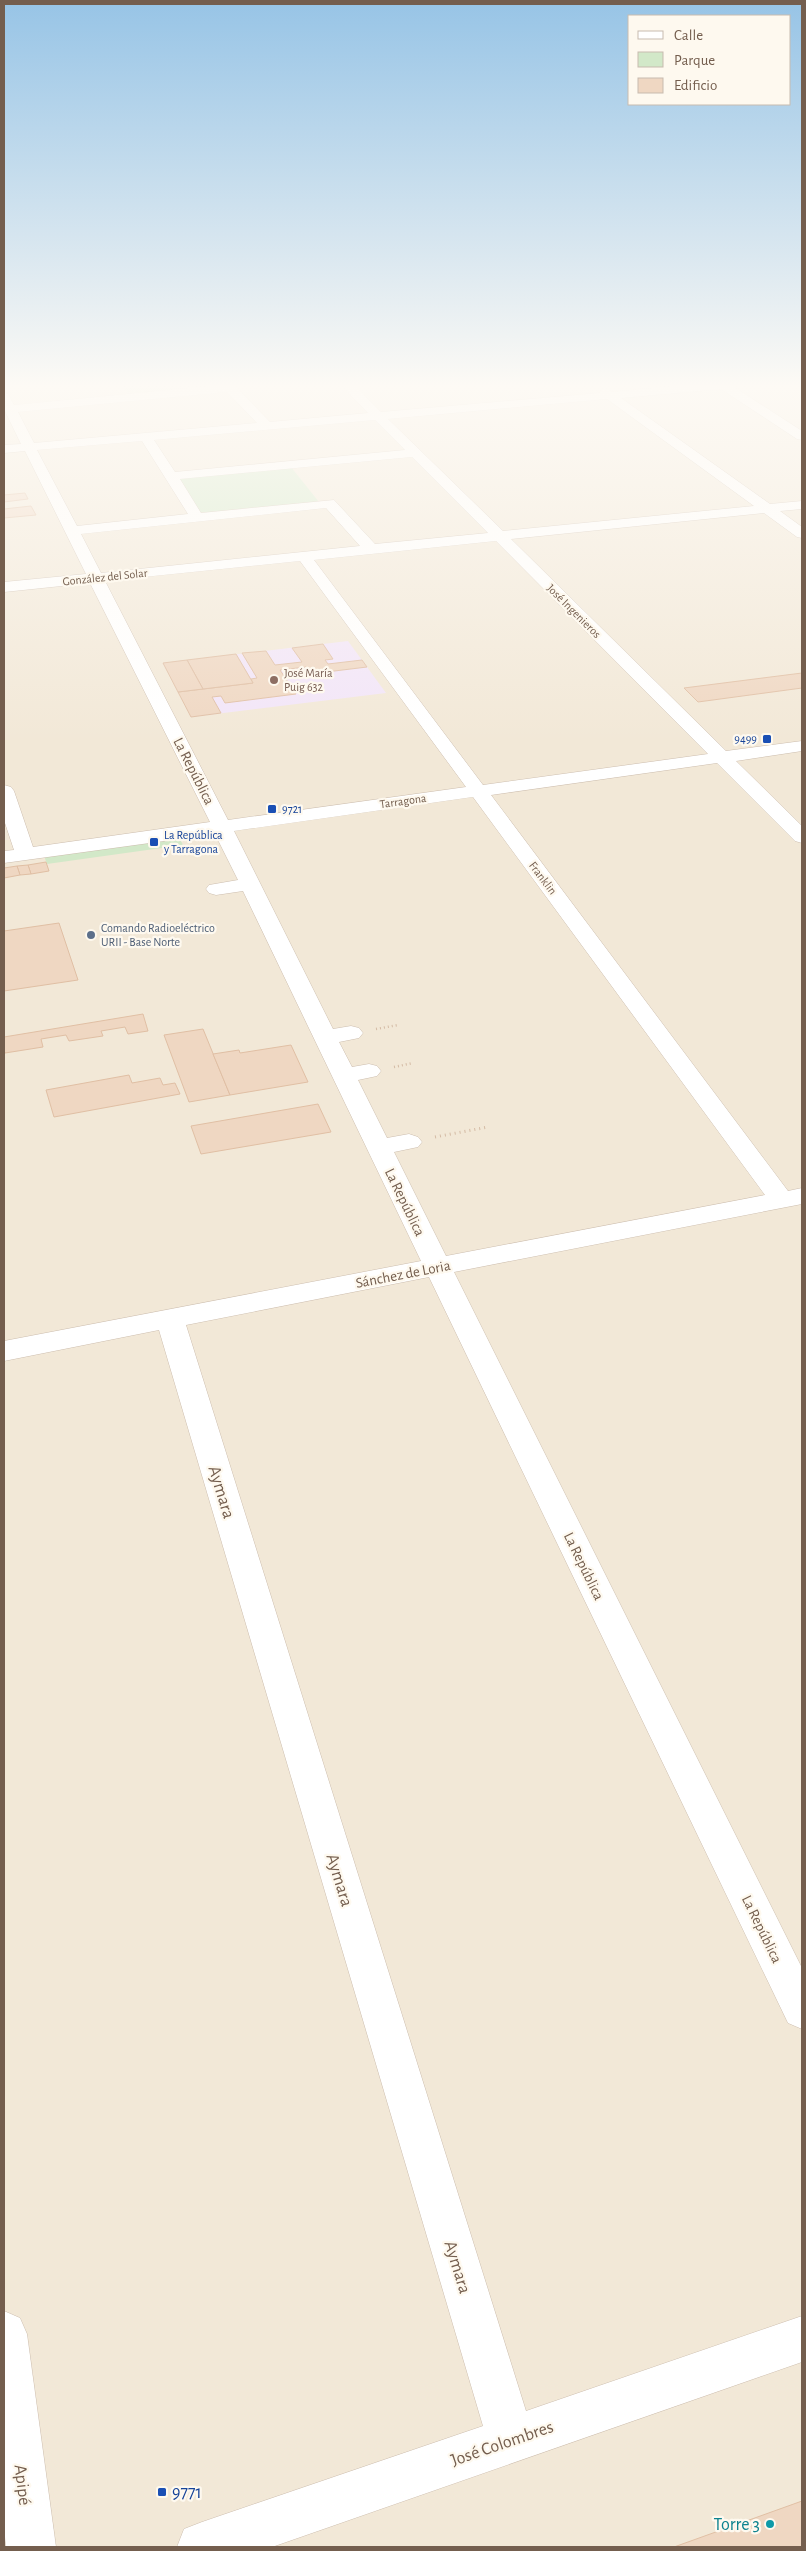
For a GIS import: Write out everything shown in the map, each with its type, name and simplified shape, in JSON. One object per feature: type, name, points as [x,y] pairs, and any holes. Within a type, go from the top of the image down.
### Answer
[{"type":"street","name":"La República","points":[[58,504],[250,884],[338,1035],[356,1073],[379,1147],[802,2010]]},
{"type":"street","points":[[189,504],[197,517]]},
{"type":"street","points":[[72,531],[319,504]]},
{"type":"street","points":[[330,504],[371,549]]},
{"type":"street","name":"José Ingenieros","points":[[467,504],[802,837]]},
{"type":"street","points":[[761,504],[802,534]]},
{"type":"street","name":"González del Solar","points":[[4,587],[802,505]]},
{"type":"street","name":"Franklin","points":[[304,556],[478,791],[792,1198]]},
{"type":"street","name":"Tarragona","points":[[4,857],[802,746]]},
{"type":"street","points":[[4,791],[25,854]]},
{"type":"street","points":[[216,889],[250,884]]},
{"type":"street","points":[[379,1147],[409,1142]]},
{"type":"street","name":"Sánchez de Loria","points":[[4,1351],[792,1198]]},
{"type":"street","name":"Aymara","points":[[170,1319],[511,2440]]},
{"type":"street","name":"Apipé","points":[[4,2334],[31,2547]]},
{"type":"street","name":"José Colombres","points":[[202,2547],[802,2339]]},
{"type":"path","points":[[409,1142],[488,1127]]},
{"type":"shaded area","points":[[4,504],[802,504],[802,2547],[4,2547]]},
{"type":"shaded area","name":"José María Puig 632","points":[[348,641],[386,693],[191,717],[163,663]]},
{"type":"green space","points":[[195,504],[298,504],[207,513],[200,512]]},
{"type":"green space","points":[[179,837],[183,845],[47,864],[44,856]]},
{"type":"building","points":[[31,506],[36,515],[4,518],[4,509]]},
{"type":"building","points":[[323,644],[333,659],[325,660],[328,664],[362,660],[367,667],[310,674],[306,667],[280,670],[296,694],[225,703],[221,696],[212,697],[221,713],[191,717],[178,692],[253,683],[251,679],[257,678],[242,653],[266,651],[275,665],[302,662],[292,648]]},
{"type":"building","points":[[236,654],[253,683],[203,689],[187,660]]},
{"type":"building","points":[[187,660],[203,689],[178,692],[163,663]]},
{"type":"building","points":[[802,673],[802,688],[698,702],[684,688]]},
{"type":"building","points":[[46,862],[49,871],[31,874],[28,865]]},
{"type":"building","points":[[28,865],[31,874],[20,875],[17,866]]},
{"type":"building","points":[[17,866],[20,875],[4,878],[4,868]]},
{"type":"building","points":[[59,923],[78,980],[4,991],[4,931]]},
{"type":"building","points":[[143,1014],[148,1031],[128,1034],[125,1027],[101,1031],[103,1036],[69,1041],[66,1035],[41,1039],[43,1047],[5,1053],[4,1050],[4,1037]]},
{"type":"building","points":[[203,1029],[230,1095],[189,1102],[164,1035]]},
{"type":"building","points":[[291,1045],[308,1082],[230,1095],[213,1054],[239,1050],[240,1053]]},
{"type":"building","points":[[129,1075],[132,1083],[160,1078],[163,1085],[175,1083],[180,1094],[54,1117],[46,1090]]},
{"type":"building","points":[[318,1104],[331,1132],[201,1154],[191,1126]]},
{"type":"building","name":"Torre 3","points":[[802,2501],[802,2547],[674,2547]]},
{"type":"place","name":"José María Puig 632","points":[[274,680]]},
{"type":"place","name":"9499","points":[[767,739]]},
{"type":"place","name":"9721","points":[[272,809]]},
{"type":"place","name":"La República y Tarragona","points":[[154,842]]},
{"type":"place","name":"Comando Radioeléctrico URII - Base Norte","points":[[91,935]]},
{"type":"place","name":"9771","points":[[162,2492]]},
{"type":"place","name":"Torre 3","points":[[770,2524]]}]
